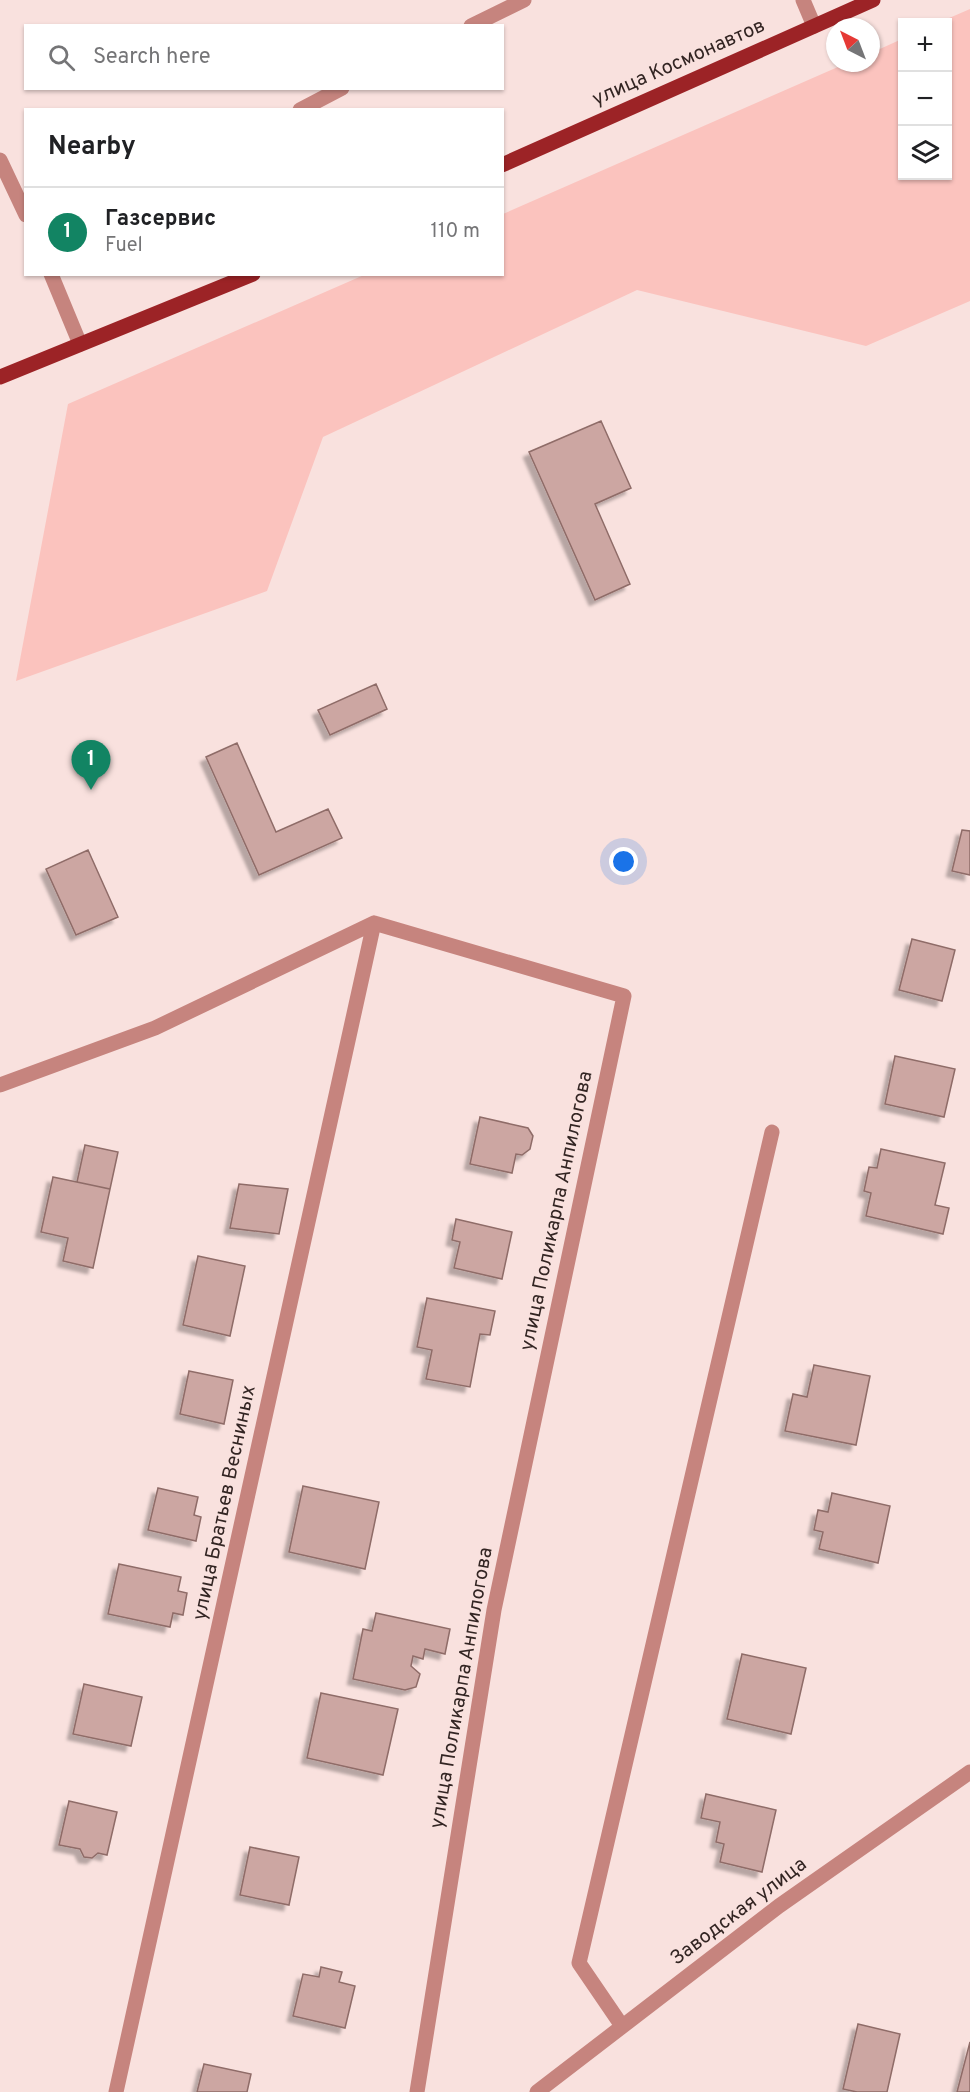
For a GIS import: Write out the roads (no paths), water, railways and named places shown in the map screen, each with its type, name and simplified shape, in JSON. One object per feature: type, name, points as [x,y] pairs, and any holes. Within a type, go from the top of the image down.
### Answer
[{"type":"main road","name":"улица Космонавтов","points":[[504,164],[873,0]]},
{"type":"main road","points":[[0,377],[248,276]]},
{"type":"street","points":[[475,24],[524,0]]},
{"type":"street","points":[[803,0],[814,26]]},
{"type":"street","points":[[304,108],[338,90]]},
{"type":"street","points":[[0,160],[24,211]]},
{"type":"street","points":[[52,276],[80,344]]},
{"type":"street","points":[[0,1085],[155,1028],[374,923]]},
{"type":"street","name":"улица Братьев Весниных","points":[[116,2092],[374,923]]},
{"type":"street","name":"улица Поликарпа Анпилогова","points":[[374,923],[624,996],[494,1610],[417,2092]]},
{"type":"street","points":[[622,2026],[579,1963],[772,1132]]},
{"type":"street","name":"Заводская улица","points":[[537,2092],[779,1906],[970,1772]]},
{"type":"place","name":"Газсервис","points":[[91,790]]}]
